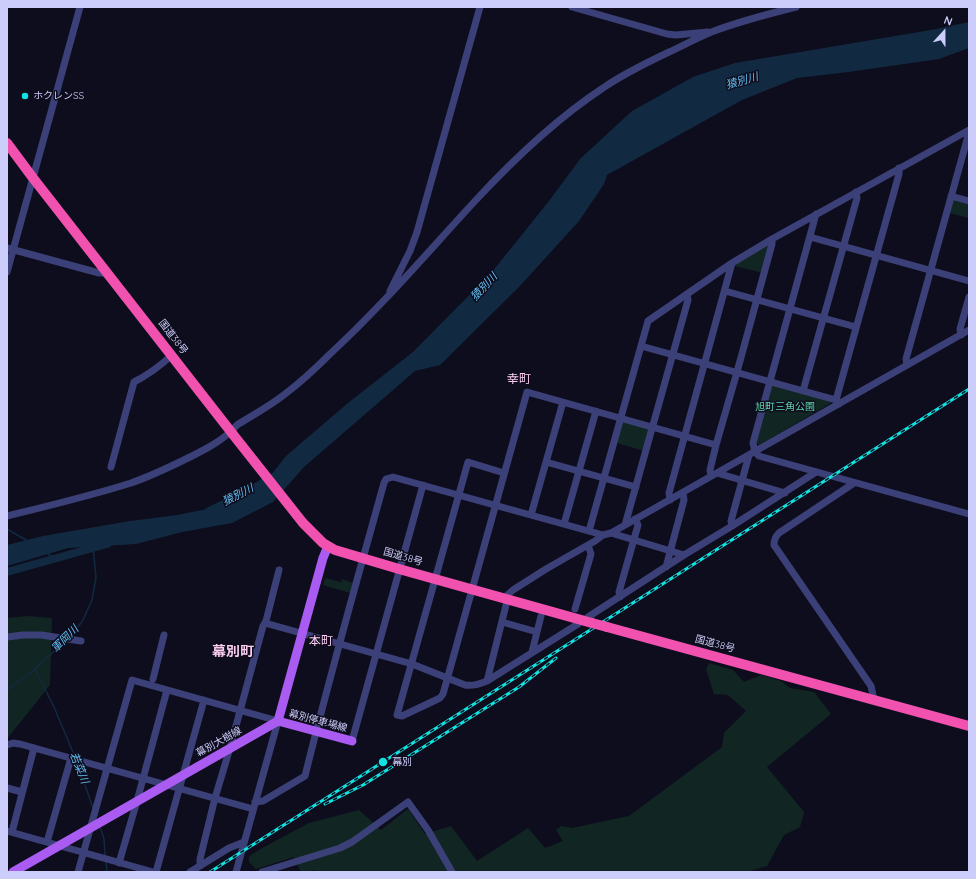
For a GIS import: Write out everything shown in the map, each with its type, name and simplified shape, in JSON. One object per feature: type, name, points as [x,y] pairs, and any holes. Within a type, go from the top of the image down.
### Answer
[{"type":"highway","name":"国道38号","points":[[7,143],[303,523],[328,546],[335,550],[472,590],[505,602],[590,620],[607,627],[969,726]]},
{"type":"main road","points":[[278,721],[323,558],[328,546]]},
{"type":"main road","name":"幕別停車場線","points":[[278,721],[352,741]]},
{"type":"main road","name":"幕別大樹線","points":[[13,872],[278,721]]},
{"type":"street","points":[[7,272],[10,249],[33,178],[80,7]]},
{"type":"street","points":[[387,297],[418,232],[480,7]]},
{"type":"street","points":[[572,7],[668,34],[676,35],[712,32]]},
{"type":"street","points":[[7,516],[90,496],[132,482],[175,464],[233,434],[237,425],[285,394],[352,334],[401,283],[475,201],[519,156],[581,104],[625,74],[712,32],[744,21],[796,7]]},
{"type":"street","points":[[589,531],[648,321],[732,263],[772,239],[968,130],[968,136],[906,359],[908,365]]},
{"type":"street","points":[[837,402],[856,327],[899,174],[898,168]]},
{"type":"street","points":[[803,391],[857,198],[856,192]]},
{"type":"street","points":[[951,196],[969,201]]},
{"type":"street","points":[[732,526],[731,522],[752,453],[753,443],[816,214]]},
{"type":"street","points":[[810,237],[969,281]]},
{"type":"street","points":[[772,239],[757,300],[710,470],[714,474],[743,480],[784,493]]},
{"type":"street","points":[[10,249],[99,273],[107,273]]},
{"type":"street","points":[[670,500],[669,493],[684,435],[732,263]]},
{"type":"street","points":[[725,291],[856,327]]},
{"type":"street","points":[[625,525],[688,300],[687,294]]},
{"type":"street","points":[[961,334],[960,329],[969,297]]},
{"type":"street","points":[[486,680],[502,622],[505,602],[513,590],[603,535],[611,533],[683,493],[837,402],[908,365],[969,330]]},
{"type":"street","points":[[641,346],[770,381],[837,402]]},
{"type":"street","points":[[111,467],[134,382],[152,372],[172,356]]},
{"type":"street","points":[[504,473],[468,462],[397,715],[402,716],[440,698],[443,694],[472,590],[495,505],[504,473],[526,392],[716,445]]},
{"type":"street","points":[[532,515],[563,402]]},
{"type":"street","points":[[564,524],[596,411]]},
{"type":"street","points":[[752,453],[969,514]]},
{"type":"street","points":[[546,462],[636,486]]},
{"type":"street","points":[[590,620],[620,597],[684,555],[816,472]]},
{"type":"street","points":[[7,745],[20,744],[215,798],[254,806],[305,776],[339,644],[386,479],[393,477],[603,535]]},
{"type":"street","points":[[854,482],[848,488],[779,533],[774,540],[774,545],[871,686],[874,700]]},
{"type":"street","points":[[352,741],[423,485]]},
{"type":"street","points":[[666,567],[684,500],[683,493]]},
{"type":"street","points":[[620,597],[619,592],[638,525],[635,519]]},
{"type":"street","points":[[611,533],[684,555]]},
{"type":"street","points":[[575,609],[590,554],[588,545]]},
{"type":"street","points":[[200,866],[200,859],[215,798],[279,570]]},
{"type":"street","points":[[532,652],[541,616]]},
{"type":"street","points":[[502,622],[537,632]]},
{"type":"street","points":[[265,623],[412,664],[465,685],[472,686],[478,685],[578,624]]},
{"type":"street","points":[[7,637],[41,635],[81,642]]},
{"type":"street","points":[[153,679],[164,635]]},
{"type":"street","points":[[78,872],[92,827],[132,680],[278,721],[237,872]]},
{"type":"street","points":[[119,863],[167,690]]},
{"type":"street","points":[[156,872],[204,700]]},
{"type":"street","points":[[34,748],[9,832],[153,872]]},
{"type":"street","points":[[47,842],[71,758]]},
{"type":"street","points":[[7,788],[22,792]]},
{"type":"street","points":[[262,872],[340,848],[352,842],[408,802],[428,830],[452,872]]},
{"type":"street","points":[[190,872],[229,848],[244,842]]},
{"type":"green space","points":[[955,199],[969,203],[969,218],[949,213],[952,201]]},
{"type":"green space","points":[[766,244],[770,247],[763,273],[735,266],[736,263]]},
{"type":"green space","name":"旭町三角公園","points":[[776,385],[829,400],[831,403],[759,445],[755,442],[771,387]]},
{"type":"green space","points":[[623,420],[650,428],[644,451],[617,443]]},
{"type":"green space","points":[[325,578],[341,582],[342,579],[353,583],[350,593],[323,585]]},
{"type":"green space","points":[[28,616],[52,618],[50,685],[7,739],[7,618]]},
{"type":"green space","points":[[709,663],[733,670],[744,682],[761,675],[781,681],[790,688],[814,692],[831,714],[767,767],[804,812],[800,827],[784,835],[767,866],[746,872],[317,872],[316,870],[301,872],[294,857],[256,869],[249,862],[249,856],[309,823],[359,810],[381,830],[408,809],[425,834],[451,826],[477,861],[528,828],[545,848],[563,841],[556,830],[561,826],[572,828],[629,816],[722,747],[724,733],[746,711],[728,695],[714,694],[706,669]]},
{"type":"water","points":[[969,22],[969,48],[939,59],[797,78],[742,100],[607,175],[604,184],[579,221],[519,287],[440,365],[415,371],[304,467],[273,502],[232,523],[182,532],[136,544],[68,548],[7,566],[7,545],[43,536],[130,521],[177,515],[233,504],[260,489],[286,456],[348,403],[413,352],[492,272],[549,201],[580,159],[632,111],[693,77],[735,63],[931,30]]},
{"type":"waterway","name":"猿別川","points":[[209,511],[246,493],[273,477]]},
{"type":"waterway","points":[[7,529],[26,540]]},
{"type":"waterway","name":"猿別川","points":[[7,572],[107,544]]},
{"type":"waterway","name":"軍岡川","points":[[69,637],[82,622],[92,600],[96,577],[93,547]]},
{"type":"waterway","name":"猿別川","points":[[48,554],[55,558]]},
{"type":"waterway","name":"若菜川","points":[[7,690],[35,669],[65,641]]},
{"type":"waterway","name":"若菜川","points":[[35,669],[54,707],[75,757]]},
{"type":"waterway","name":"若菜川","points":[[77,762],[93,808]]},
{"type":"waterway","name":"若菜川","points":[[100,827],[104,839],[105,856]]},
{"type":"waterway","name":"若菜川","points":[[106,862],[107,872]]},
{"type":"railway","points":[[210,872],[969,389]]},
{"type":"railway","points":[[325,804],[363,785],[519,687],[556,658]]},
{"type":"place","name":"ホクレンSS","points":[[25,96]]},
{"type":"place","name":"幕別","points":[[383,762]]},
{"type":"district","name":"幸町","points":[[519,379]]},
{"type":"district","name":"本町","points":[[321,641]]},
{"type":"district","name":"幕別町","points":[[233,652]]}]
